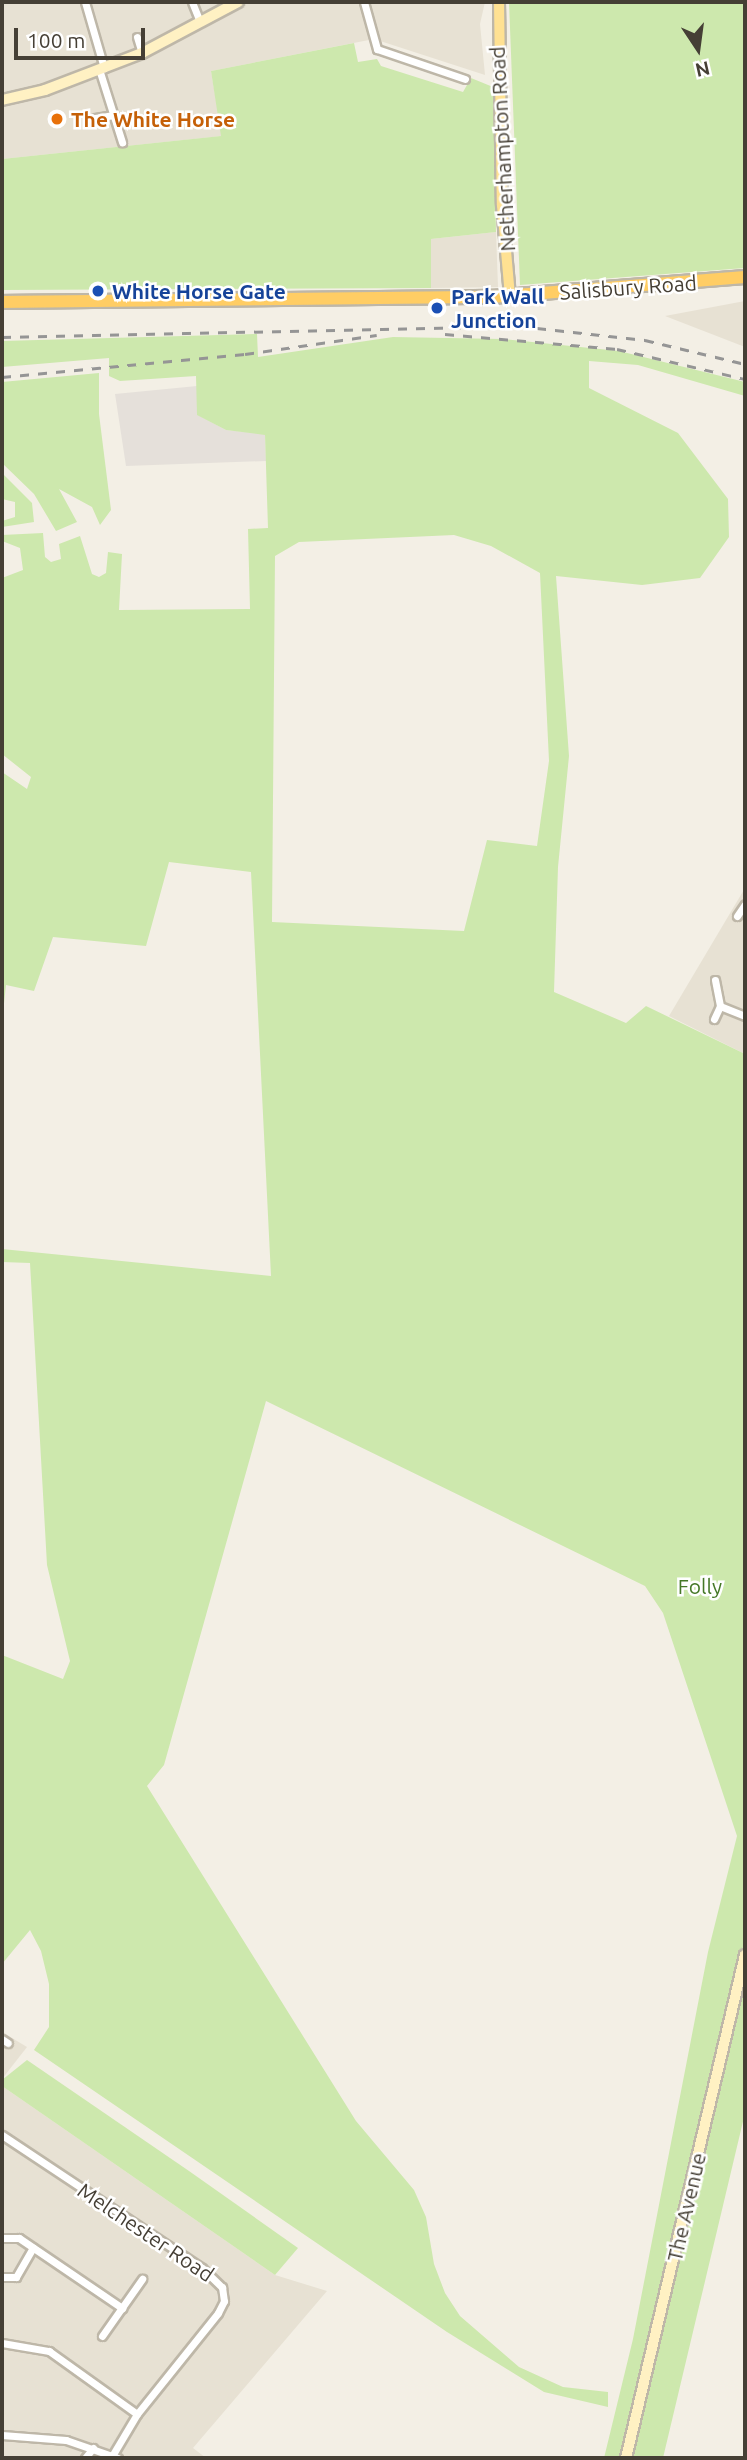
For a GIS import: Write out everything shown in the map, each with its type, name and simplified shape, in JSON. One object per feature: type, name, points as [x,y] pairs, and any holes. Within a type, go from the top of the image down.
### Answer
[{"type":"highway","name":"Salisbury Road","points":[[2,302],[510,296],[745,278]]},
{"type":"main road","name":"Netherhampton Road","points":[[499,2],[502,205],[510,296]]},
{"type":"street","points":[[85,2],[122,142]]},
{"type":"street","points":[[192,2],[199,19]]},
{"type":"street","points":[[2,100],[29,95],[102,69],[142,52],[199,19],[236,2]]},
{"type":"street","points":[[364,2],[377,49],[465,79]]},
{"type":"street","points":[[137,37],[142,52]]},
{"type":"street","points":[[95,118],[114,115]]},
{"type":"street","points":[[737,916],[745,904]]},
{"type":"street","points":[[714,1020],[720,1006],[715,979]]},
{"type":"street","points":[[720,1006],[745,1016]]},
{"type":"street","name":"The Avenue","points":[[626,2458],[745,1955]]},
{"type":"street","name":"Melchester Road","points":[[2,2135],[202,2268],[222,2287],[224,2301],[218,2313],[136,2414],[115,2457]]},
{"type":"street","points":[[2,2238],[19,2238],[122,2308]]},
{"type":"street","points":[[2,2277],[16,2277],[33,2247]]},
{"type":"street","points":[[102,2336],[142,2279]]},
{"type":"street","points":[[2,2343],[49,2351],[136,2414]]},
{"type":"street","points":[[2,2435],[52,2438],[93,2448],[115,2457]]},
{"type":"street","points":[[85,2458],[93,2448]]},
{"type":"shaded area","points":[[2,2],[485,2],[480,24],[485,75],[374,39],[211,71],[222,136],[2,159]]},
{"type":"shaded area","points":[[496,232],[498,287],[431,288],[431,239]]},
{"type":"shaded area","points":[[745,301],[745,347],[665,316]]},
{"type":"shaded area","points":[[197,386],[198,415],[226,430],[265,434],[266,461],[126,466],[115,394]]},
{"type":"shaded area","points":[[745,888],[745,1054],[669,1016]]},
{"type":"shaded area","points":[[2,2032],[27,2047],[2,2079]]},
{"type":"shaded area","points":[[2,2086],[275,2275],[327,2291],[193,2448],[206,2458],[2,2458]]},
{"type":"green space","points":[[509,2],[745,2],[745,268],[520,285]]},
{"type":"green space","points":[[354,43],[358,62],[377,59],[381,66],[463,92],[471,78],[493,87],[496,232],[431,239],[431,288],[2,290],[2,159],[221,136],[211,71]]},
{"type":"green space","name":"Folly","points":[[257,334],[258,357],[393,337],[502,339],[619,351],[745,382],[745,396],[638,365],[589,361],[589,388],[678,433],[728,499],[729,537],[700,578],[642,585],[556,576],[569,756],[558,867],[554,992],[626,1023],[646,1006],[745,1054],[745,2113],[663,2458],[604,2458],[633,2339],[708,1952],[737,1836],[663,1613],[645,1586],[266,1401],[164,1765],[147,1786],[356,2121],[414,2190],[426,2217],[434,2264],[445,2293],[460,2316],[519,2367],[563,2387],[608,2392],[608,2407],[544,2392],[447,2332],[34,2050],[49,2027],[49,1984],[41,1951],[30,1930],[2,1964],[2,1655],[63,1679],[70,1661],[47,1565],[30,1263],[2,1262],[2,1249],[271,1276],[251,872],[169,862],[146,946],[53,937],[34,991],[6,985],[2,1022],[2,772],[27,789],[31,777],[2,754],[2,578],[23,570],[20,548],[2,541],[2,535],[43,533],[45,557],[51,562],[61,559],[59,544],[80,536],[92,574],[99,577],[106,573],[108,552],[122,554],[119,610],[250,609],[248,529],[268,528],[265,435],[226,430],[197,415],[196,376],[120,381],[109,376],[109,358],[2,367],[2,341]],"holes":[[[454,535],[491,546],[540,573],[549,761],[537,846],[487,840],[464,931],[272,922],[275,556],[299,542]]]},
{"type":"green space","points":[[99,373],[99,414],[111,510],[100,525],[92,507],[59,489],[77,522],[56,531],[34,494],[2,463],[2,382]]},
{"type":"green space","points":[[2,473],[32,503],[34,522],[2,527],[2,521],[15,517],[15,502],[2,499]]},
{"type":"green space","points":[[27,2060],[298,2248],[275,2275],[2,2086],[2,2080]]},
{"type":"railway","points":[[2,337],[519,326],[645,340],[745,364]]},
{"type":"railway","points":[[445,334],[617,349],[745,379]]},
{"type":"railway","points":[[2,377],[245,354],[377,335]]},
{"type":"place","name":"The White Horse","points":[[57,119]]},
{"type":"place","name":"White Horse Gate","points":[[98,291]]},
{"type":"place","name":"Park Wall Junction","points":[[437,308]]}]
